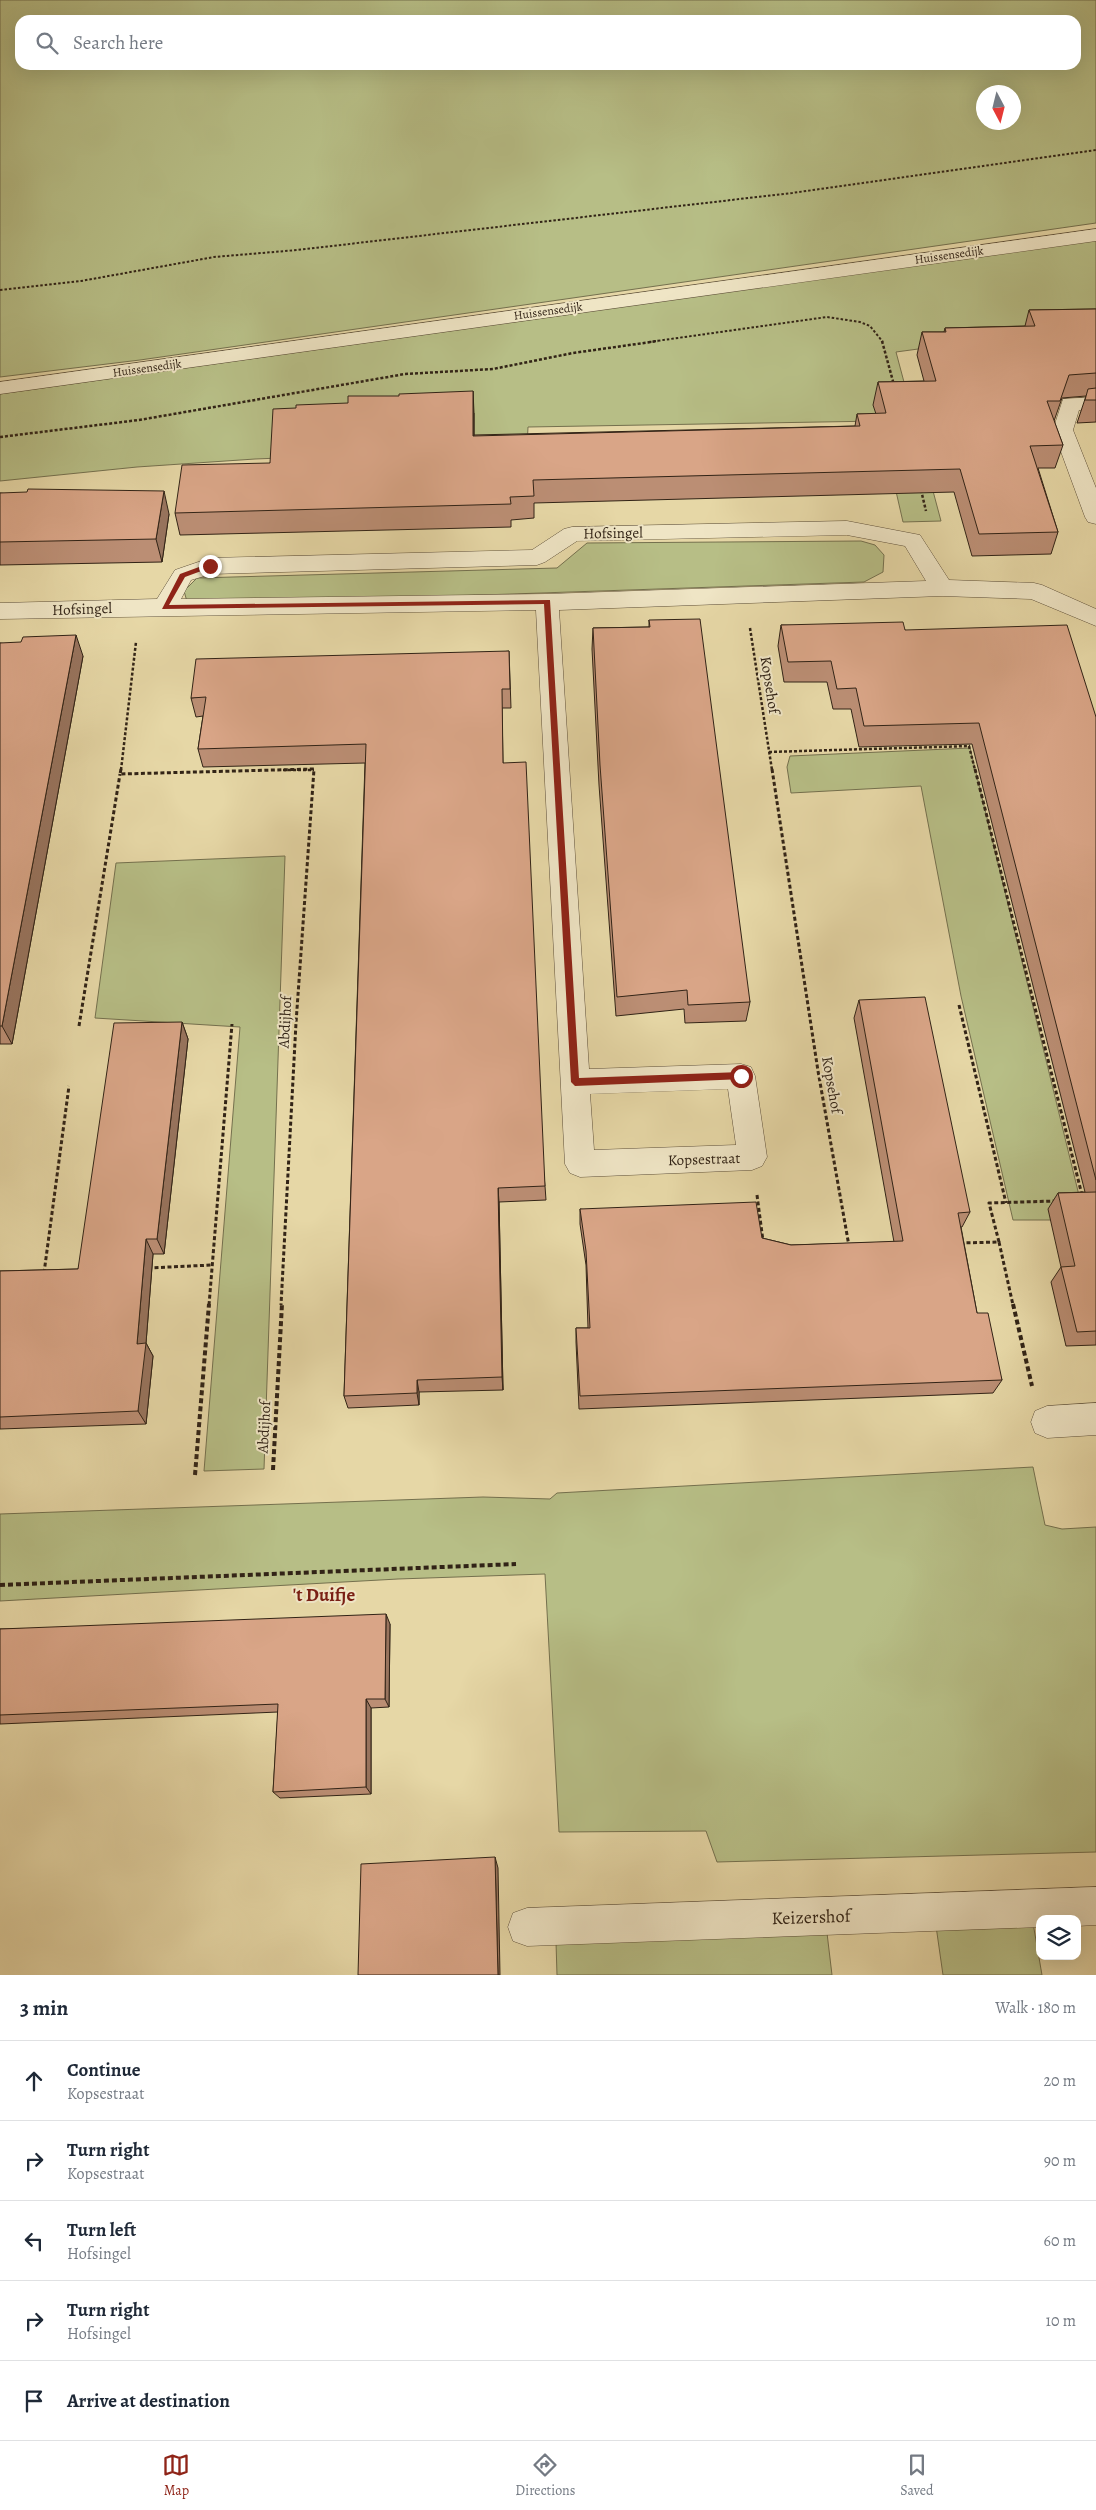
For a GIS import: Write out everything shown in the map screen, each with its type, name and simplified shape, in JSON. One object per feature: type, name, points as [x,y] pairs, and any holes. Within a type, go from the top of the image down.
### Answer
[{"type":"street","name":"Huissensedijk","points":[[0,388],[1096,235]]},
{"type":"street","points":[[1096,403],[1070,404],[1063,430],[1096,517]]},
{"type":"street","name":"Hofsingel","points":[[164,607],[182,575],[210,566],[537,557],[572,534],[847,528],[912,540]]},
{"type":"street","points":[[912,540],[942,588]]},
{"type":"street","name":"Hofsingel","points":[[0,611],[141,607],[547,602],[942,588],[1034,591],[1096,618]]},
{"type":"street","name":"Kopsestraat","points":[[547,602],[575,1082],[580,1164],[752,1157],[741,1076],[575,1082]]},
{"type":"street","points":[[1047,1422],[1096,1419]]},
{"type":"street","name":"Keizershof","points":[[527,1928],[1096,1906]]},
{"type":"path","points":[[0,290],[81,281],[214,257],[297,250],[782,194],[1096,150]]},
{"type":"path","points":[[0,438],[139,420],[405,374],[493,369],[573,353],[827,317],[858,319],[876,329],[882,341],[895,389]]},
{"type":"path","points":[[912,540],[927,514],[920,485]]},
{"type":"path","name":"Kopsehof","points":[[746,595],[818,1071],[848,1246]]},
{"type":"path","points":[[79,1026],[120,774],[141,607]]},
{"type":"path","points":[[969,746],[1084,1201]]},
{"type":"path","points":[[769,752],[979,746]]},
{"type":"path","name":"Abdijhof","points":[[120,774],[314,769],[296,1023],[273,1470]]},
{"type":"path","points":[[959,1005],[1006,1203]]},
{"type":"path","points":[[195,1475],[232,1024]]},
{"type":"path","points":[[53,1273],[44,1273],[69,1086]]},
{"type":"path","points":[[752,1157],[764,1250]]},
{"type":"path","points":[[1034,1394],[989,1203],[1064,1201]]},
{"type":"path","points":[[952,1244],[999,1242]]},
{"type":"path","points":[[839,1247],[858,1246]]},
{"type":"path","points":[[143,1268],[212,1265]]},
{"type":"path","points":[[0,1585],[516,1564]]},
{"type":"green space","points":[[0,0],[1096,0],[1096,223],[140,360],[0,377]]},
{"type":"green space","points":[[1096,240],[1096,325],[896,352],[941,521],[903,522],[880,421],[528,427],[527,448],[255,459],[137,467],[0,481],[0,394]]},
{"type":"green space","points":[[861,541],[875,545],[884,555],[883,572],[864,582],[188,605],[184,591],[197,578],[557,568],[587,543]]},
{"type":"green space","points":[[970,748],[1085,1220],[1013,1220],[961,996],[921,786],[791,793],[787,767],[790,756]]},
{"type":"green space","points":[[285,856],[264,1469],[204,1471],[240,1027],[95,1018],[116,863]]},
{"type":"green space","points":[[1033,1467],[1045,1525],[1062,1529],[1096,1527],[1096,1852],[717,1862],[706,1831],[559,1832],[545,1574],[398,1579],[0,1601],[0,1514],[483,1497],[550,1499],[557,1493]]},
{"type":"green space","points":[[1033,1923],[1036,1940],[1036,1960],[1039,1960],[1042,1975],[943,1975],[936,1926]]},
{"type":"green space","points":[[827,1933],[832,1975],[557,1975],[556,1942]]},
{"type":"building","points":[[1096,309],[1096,373],[1069,375],[1060,401],[1047,401],[1063,445],[1030,446],[1058,532],[979,534],[960,469],[533,480],[534,496],[510,497],[511,504],[175,513],[182,465],[270,463],[273,409],[296,408],[296,405],[348,403],[348,396],[399,396],[399,394],[473,391],[473,436],[860,426],[857,414],[886,413],[878,382],[936,381],[922,332],[946,332],[945,328],[1035,326],[1029,310]]},
{"type":"building","points":[[1096,388],[1096,400],[1085,400],[1088,389]]},
{"type":"building","points":[[28,489],[164,491],[156,539],[0,542],[0,493],[27,492]]},
{"type":"building","points":[[700,619],[750,1002],[688,1005],[687,990],[617,997],[600,765],[593,628],[650,627],[649,620]]},
{"type":"building","points":[[903,622],[905,630],[1067,625],[1096,717],[1096,1180],[979,723],[864,726],[856,688],[837,689],[831,661],[788,662],[781,625]]},
{"type":"building","points":[[76,635],[2,1026],[0,1026],[0,643],[21,642],[23,637]]},
{"type":"building","points":[[509,651],[510,689],[502,689],[503,763],[526,762],[545,1186],[498,1188],[502,1377],[417,1380],[417,1393],[344,1396],[366,744],[198,749],[206,697],[191,698],[196,659]]},
{"type":"building","points":[[925,997],[970,1212],[958,1213],[977,1313],[988,1313],[1002,1380],[580,1396],[576,1328],[590,1328],[586,1251],[580,1209],[756,1202],[762,1238],[791,1245],[903,1241],[859,1000]]},
{"type":"building","points":[[182,1022],[157,1239],[146,1239],[137,1344],[146,1343],[138,1411],[0,1417],[0,1271],[78,1269],[114,1023]]},
{"type":"building","points":[[1096,1192],[1096,1331],[1077,1332],[1061,1267],[1075,1266],[1058,1193]]},
{"type":"building","points":[[386,1614],[385,1699],[366,1699],[366,1787],[273,1792],[278,1704],[0,1715],[0,1629]]},
{"type":"building","points":[[495,1857],[498,1975],[358,1975],[361,1864]]},
{"type":"district","name":"'t Duifje","points":[[324,1594]]},
{"type":"route","points":[[210,566],[182,575],[164,607],[547,602],[575,1082],[741,1076]]}]
